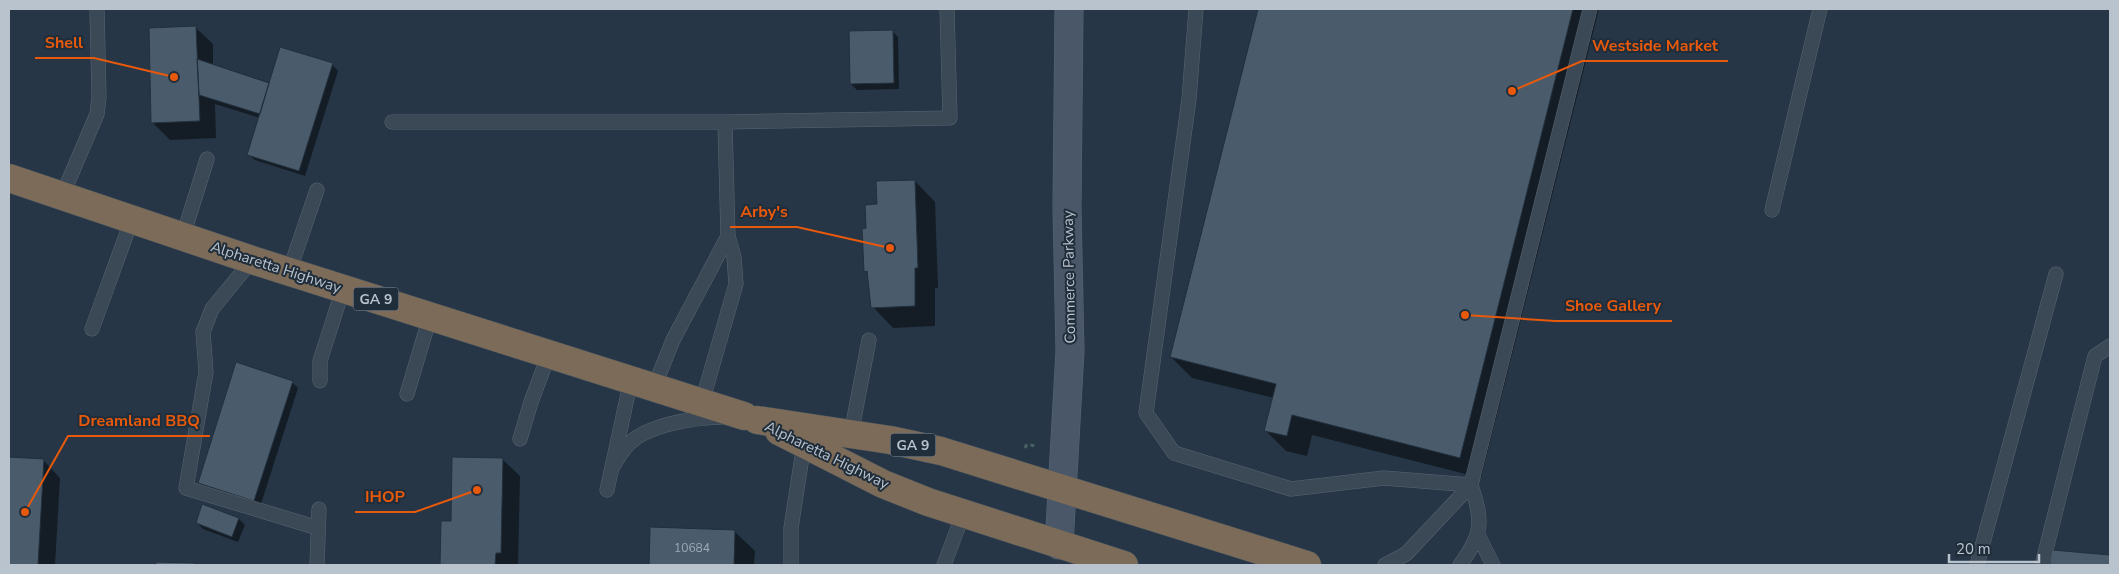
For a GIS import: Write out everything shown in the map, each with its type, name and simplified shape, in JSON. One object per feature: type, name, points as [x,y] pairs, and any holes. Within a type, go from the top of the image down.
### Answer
[{"type":"highway","name":"Alpharetta Highway","points":[[9,178],[289,272],[744,416]]},
{"type":"highway","name":"Alpharetta Highway","points":[[1124,565],[963,514],[882,484],[757,420],[851,434],[941,451],[1063,491],[1307,565]]},
{"type":"street","name":"Commerce Parkway","points":[[1060,545],[1070,351],[1067,208],[1069,9]]},
{"type":"lane","points":[[62,196],[97,114],[99,97],[97,9]]},
{"type":"lane","points":[[392,122],[726,122],[950,118],[947,9]]},
{"type":"lane","points":[[1196,9],[1189,99],[1146,413],[1174,453],[1291,489],[1384,478],[1471,485]]},
{"type":"lane","points":[[1385,565],[1406,554],[1471,485],[1590,9]]},
{"type":"lane","points":[[1772,210],[1820,9]]},
{"type":"lane","points":[[702,402],[736,284],[734,257],[728,236],[726,122]]},
{"type":"lane","points":[[183,236],[207,159]]},
{"type":"lane","points":[[289,272],[316,190]]},
{"type":"lane","points":[[92,329],[132,219]]},
{"type":"lane","points":[[607,490],[617,438],[642,383],[673,340],[728,236]]},
{"type":"lane","points":[[252,260],[212,309],[203,332],[206,372],[186,488],[318,528]]},
{"type":"lane","points":[[1977,565],[2056,274]]},
{"type":"lane","points":[[320,381],[320,362],[343,289]]},
{"type":"lane","points":[[407,394],[430,316]]},
{"type":"lane","points":[[851,434],[869,340]]},
{"type":"lane","points":[[2042,565],[2095,356],[2110,346]]},
{"type":"lane","points":[[520,439],[531,402],[549,354]]},
{"type":"lane","points":[[613,466],[627,445],[653,429],[677,422],[706,417],[744,416]]},
{"type":"lane","points":[[791,565],[792,528],[804,444]]},
{"type":"lane","points":[[1460,565],[1478,535],[1480,511],[1471,485]]},
{"type":"lane","points":[[317,565],[319,509]]},
{"type":"lane","points":[[944,565],[963,514]]},
{"type":"lane","points":[[1478,535],[1494,565]]},
{"type":"path","points":[[1026,444],[1035,446]]},
{"type":"building","points":[[1258,9],[1573,9],[1460,458],[1292,415],[1287,436],[1264,431],[1276,384],[1170,357]]},
{"type":"building","points":[[196,26],[200,121],[151,123],[149,28]]},
{"type":"building","points":[[893,30],[894,83],[850,84],[849,31]]},
{"type":"building","points":[[280,47],[333,63],[299,171],[247,155]]},
{"type":"building","points":[[197,59],[269,83],[260,114],[199,95]]},
{"type":"building","points":[[915,180],[918,268],[915,268],[915,306],[871,308],[867,271],[864,272],[862,229],[866,228],[865,205],[877,204],[876,181]]},
{"type":"building","points":[[236,362],[293,381],[254,501],[198,483]]},
{"type":"building","points":[[9,457],[44,459],[38,565],[9,565]]},
{"type":"building","points":[[452,457],[503,458],[501,553],[496,553],[495,565],[440,565],[441,521],[451,521]]},
{"type":"building","points":[[202,504],[239,518],[232,537],[196,523]]},
{"type":"building","points":[[650,527],[735,530],[734,565],[649,565]]},
{"type":"building","points":[[2052,550],[2110,555],[2110,565],[2050,565]]},
{"type":"building","points":[[156,562],[195,563],[195,565],[156,565]]},
{"type":"place","name":"Shell","points":[[174,77]]},
{"type":"place","name":"Westside Market","points":[[1512,91]]},
{"type":"place","name":"Arby's","points":[[890,248]]},
{"type":"place","name":"Shoe Gallery","points":[[1465,315]]},
{"type":"place","name":"IHOP","points":[[477,490]]},
{"type":"place","name":"Dreamland BBQ","points":[[25,512]]}]
